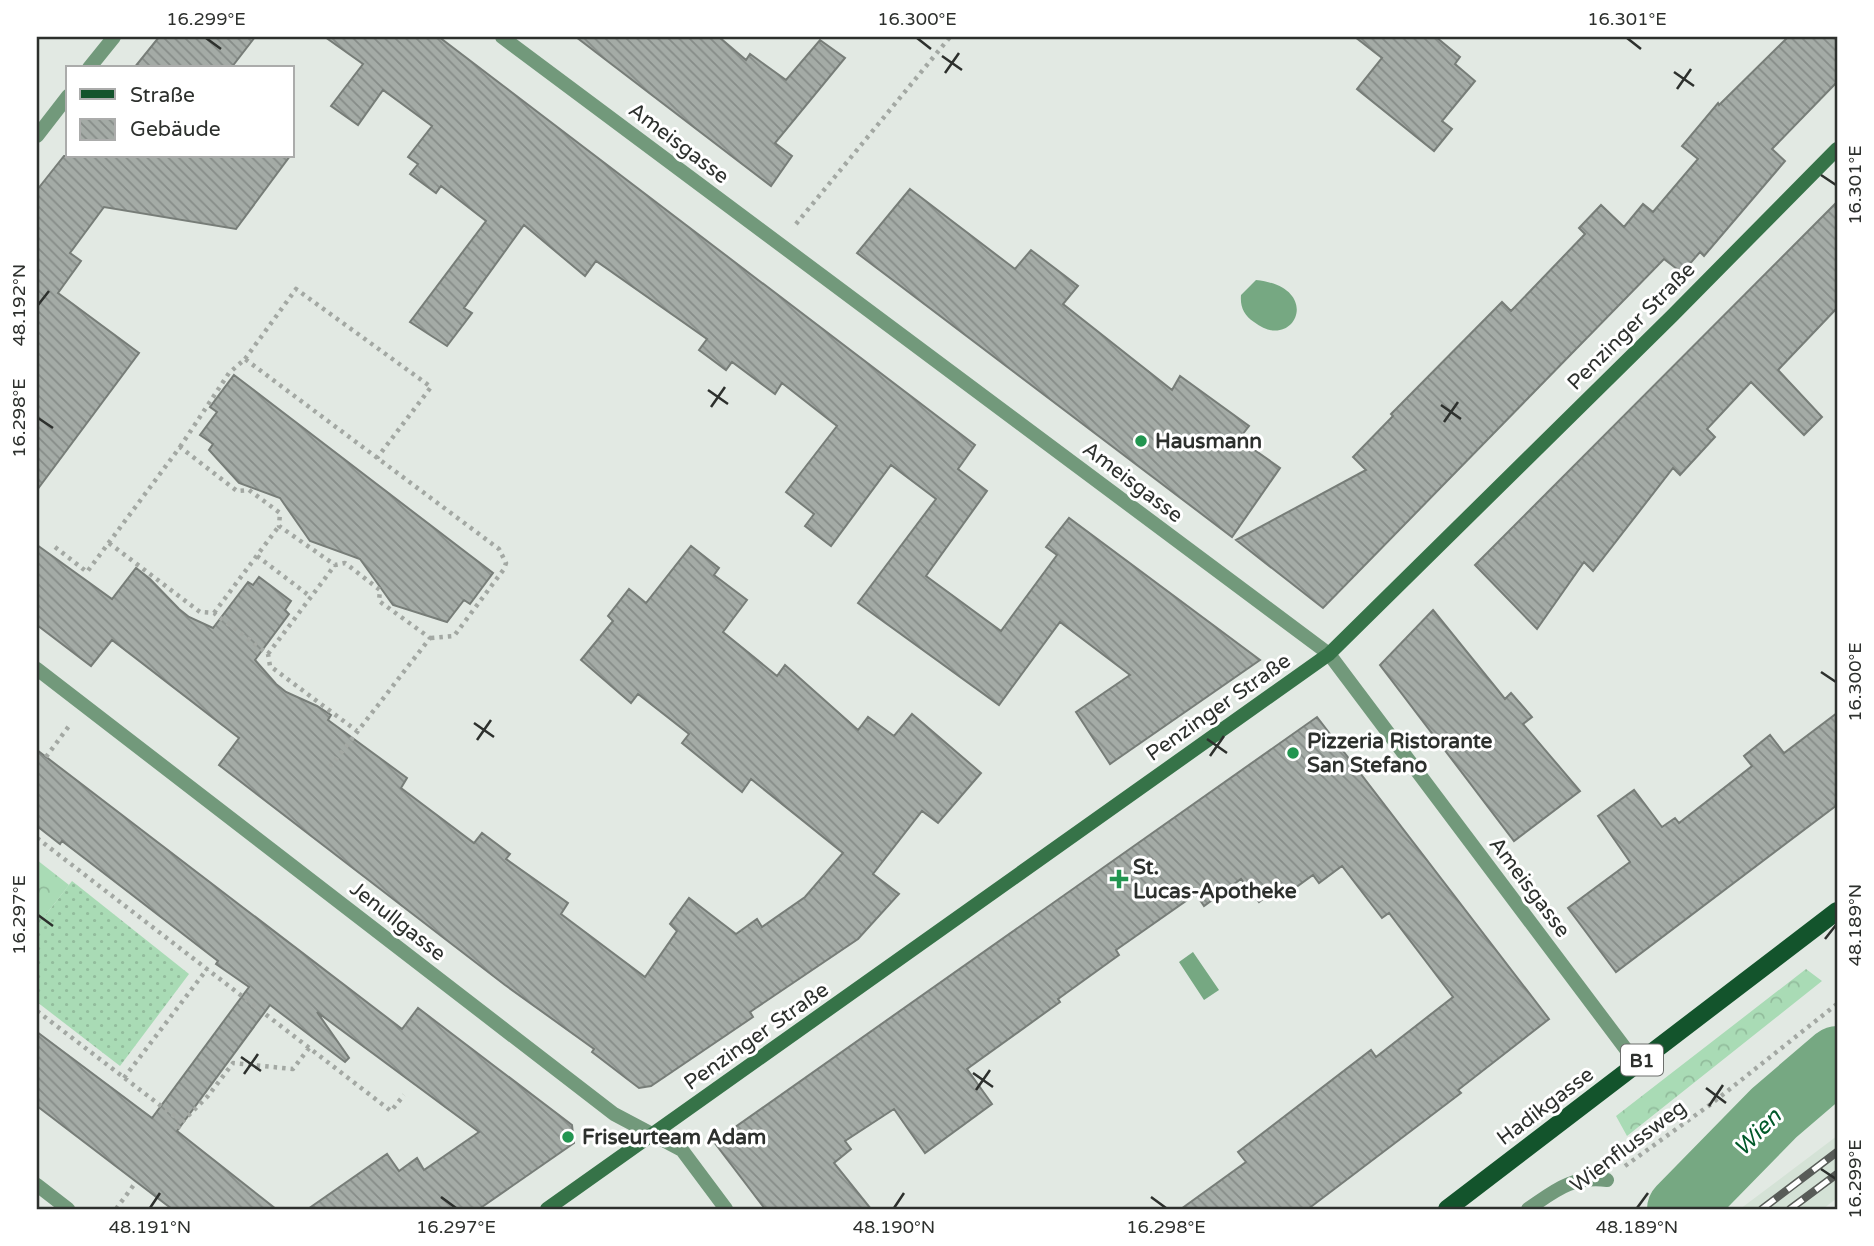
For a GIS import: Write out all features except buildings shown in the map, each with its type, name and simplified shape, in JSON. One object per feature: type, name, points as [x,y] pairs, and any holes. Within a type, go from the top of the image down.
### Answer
[{"type":"main road","name":"Hadikgasse","points":[[1447,1209],[1837,911]]},
{"type":"street","points":[[91,66],[114,37]]},
{"type":"street","name":"Ameisgasse","points":[[502,37],[1329,654],[1637,1064]]},
{"type":"street","points":[[37,136],[66,99]]},
{"type":"street","name":"Penzinger Straße","points":[[547,1209],[1329,654],[1662,326],[1837,149]]},
{"type":"street","name":"Jenullgasse","points":[[37,669],[614,1114],[682,1150],[726,1209]]},
{"type":"street","points":[[1528,1209],[1566,1184],[1579,1179],[1607,1180]]},
{"type":"street","points":[[37,1185],[68,1209]]},
{"type":"path","points":[[779,244],[950,37]]},
{"type":"path","points":[[55,547],[87,572],[180,447],[229,373],[245,359],[296,289],[431,387],[377,458]]},
{"type":"path","points":[[245,359],[499,550],[504,557],[504,569],[453,636],[430,638],[379,601],[380,590],[345,564],[335,565],[279,526]]},
{"type":"path","points":[[180,447],[237,491],[249,490],[279,513],[279,526],[214,613]]},
{"type":"path","points":[[109,543],[200,612],[214,613],[268,654],[270,666],[357,731]]},
{"type":"path","points":[[257,556],[311,597]]},
{"type":"path","points":[[268,654],[335,565]]},
{"type":"path","points":[[330,767],[430,638]]},
{"type":"path","points":[[46,757],[85,706]]},
{"type":"path","points":[[37,838],[391,1111],[404,1095]]},
{"type":"path","points":[[124,1077],[207,969]]},
{"type":"path","name":"Wienflussweg","points":[[1607,1180],[1711,1104],[1837,1004]]},
{"type":"path","points":[[37,1011],[182,1122]]},
{"type":"path","points":[[174,1135],[233,1063],[293,1069],[309,1048]]},
{"type":"path","points":[[116,1209],[136,1182]]},
{"type":"shaded area","points":[[1256,280],[1277,285],[1290,294],[1296,305],[1296,316],[1290,325],[1281,330],[1268,330],[1245,314],[1241,295]]},
{"type":"shaded area","points":[[1193,952],[1219,990],[1204,1000],[1179,962]]},
{"type":"shaded area","points":[[1837,1136],[1837,1198],[1823,1209],[1740,1209]]},
{"type":"green space","points":[[37,860],[69,885],[37,926]]},
{"type":"green space","points":[[72,881],[189,974],[120,1066],[37,1002],[37,926]]},
{"type":"green space","points":[[1806,969],[1822,981],[1627,1136],[1616,1116]]},
{"type":"waterway","name":"Wien","points":[[1680,1209],[1774,1113],[1837,1059]]},
{"type":"railway","points":[[1762,1209],[1837,1152]]},
{"type":"railway","points":[[1790,1209],[1837,1174]]},
{"type":"place","name":"Hausmann","points":[[1141,441]]},
{"type":"place","name":"Pizzeria Ristorante San Stefano","points":[[1293,753]]},
{"type":"place","name":"St. Lucas-Apotheke","points":[[1119,879]]},
{"type":"place","name":"Friseurteam Adam","points":[[568,1137]]}]
